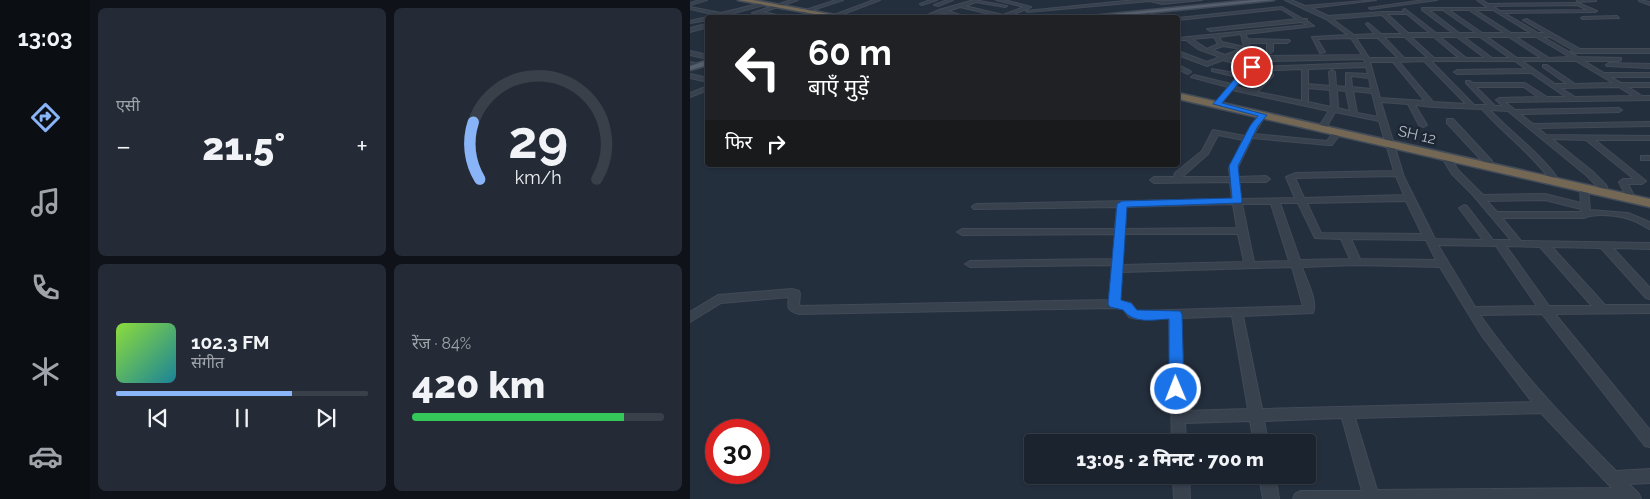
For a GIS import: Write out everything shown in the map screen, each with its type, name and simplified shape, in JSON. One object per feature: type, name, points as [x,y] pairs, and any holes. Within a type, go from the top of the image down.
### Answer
[{"type":"highway","points":[[741,0],[825,15]]},
{"type":"highway","name":"SH 12","points":[[1180,94],[1650,198]]},
{"type":"highway","name":"SH 12","points":[[1218,103],[1263,115],[1390,142],[1650,203]]},
{"type":"main road","points":[[1102,15],[1271,0]]},
{"type":"main road","points":[[691,65],[705,60]]},
{"type":"street","points":[[690,2],[705,0]]},
{"type":"street","points":[[746,15],[796,0]]},
{"type":"street","points":[[834,15],[878,0]]},
{"type":"street","points":[[922,4],[951,0]]},
{"type":"street","points":[[932,15],[977,0],[1047,9],[1150,0],[1164,2],[1200,0]]},
{"type":"street","points":[[998,0],[1028,8]]},
{"type":"street","points":[[1024,0],[1032,15]]},
{"type":"street","points":[[1044,0],[1074,0]]},
{"type":"street","points":[[1067,0],[1075,15]]},
{"type":"street","points":[[1287,0],[1341,27],[1359,45],[1368,65],[1399,173],[1444,264],[1472,311],[1516,374],[1544,407],[1631,497]]},
{"type":"street","points":[[1304,7],[1374,0]]},
{"type":"street","points":[[1180,37],[1187,32],[1302,20],[1371,8],[1435,0]]},
{"type":"street","points":[[1479,0],[1641,98]]},
{"type":"street","points":[[1488,5],[1502,2],[1593,0]]},
{"type":"street","points":[[1641,0],[1650,4]]},
{"type":"street","points":[[1357,1],[1381,13],[1408,35],[1473,107]]},
{"type":"street","points":[[1531,1],[1540,5]]},
{"type":"street","points":[[813,2],[827,4]]},
{"type":"street","points":[[1147,15],[1164,2]]},
{"type":"street","points":[[1458,2],[1512,35],[1573,85]]},
{"type":"street","points":[[1502,2],[1522,18],[1579,51]]},
{"type":"street","points":[[832,15],[842,3]]},
{"type":"street","points":[[801,11],[827,4],[842,3]]},
{"type":"street","points":[[718,15],[762,4]]},
{"type":"street","points":[[1491,60],[1424,9],[1496,10],[1510,8],[1540,5],[1578,4],[1595,10],[1510,8]]},
{"type":"street","points":[[959,6],[993,15]]},
{"type":"street","points":[[1385,6],[1413,17],[1465,60]]},
{"type":"street","points":[[690,8],[726,15]]},
{"type":"street","points":[[1007,15],[1028,8]]},
{"type":"street","points":[[1187,32],[1216,36],[1312,26],[1284,8],[1261,10],[1226,23]]},
{"type":"street","points":[[1444,9],[1572,98]]},
{"type":"street","points":[[1261,10],[1267,14]]},
{"type":"street","points":[[690,15],[704,11]]},
{"type":"street","points":[[756,12],[768,15]]},
{"type":"street","points":[[941,12],[954,15]]},
{"type":"street","points":[[1318,17],[1404,12]]},
{"type":"street","points":[[1180,19],[1272,18],[1296,15]]},
{"type":"street","points":[[1242,17],[1253,25]]},
{"type":"street","points":[[1413,17],[1434,17]]},
{"type":"street","points":[[1480,21],[1522,18],[1617,17]]},
{"type":"street","points":[[1272,18],[1279,22]]},
{"type":"street","points":[[690,22],[705,19]]},
{"type":"street","points":[[1185,19],[1187,32],[1206,51],[1251,68],[1368,65],[1395,60],[1516,59],[1586,65],[1650,66]]},
{"type":"street","points":[[1439,21],[1471,21]]},
{"type":"street","points":[[690,22],[705,25]]},
{"type":"street","points":[[1368,24],[1403,60]]},
{"type":"street","points":[[690,30],[705,26]]},
{"type":"street","points":[[1234,27],[1242,34],[1246,41],[1247,49]]},
{"type":"street","points":[[1246,41],[1287,43],[1280,29]]},
{"type":"street","points":[[1322,52],[1314,38],[1408,35],[1551,35]]},
{"type":"street","points":[[1216,36],[1222,44]]},
{"type":"street","points":[[1218,103],[1241,76],[1270,51],[1270,41]]},
{"type":"street","points":[[1206,51],[1222,44],[1247,49]]},
{"type":"street","points":[[1180,54],[1205,64],[1247,49]]},
{"type":"street","points":[[1563,51],[1650,51]]},
{"type":"street","points":[[1606,51],[1632,66]]},
{"type":"street","points":[[1240,52],[1262,58],[1368,65]]},
{"type":"street","points":[[1290,52],[1293,59]]},
{"type":"street","points":[[690,53],[705,58]]},
{"type":"street","points":[[1180,65],[1192,59]]},
{"type":"street","points":[[1525,66],[1576,59],[1620,59]]},
{"type":"street","points":[[1395,60],[1432,105]]},
{"type":"street","points":[[1443,60],[1471,85],[1503,128],[1542,163],[1552,176]]},
{"type":"street","points":[[1354,114],[1348,74],[1368,65]]},
{"type":"street","points":[[1180,67],[1188,72]]},
{"type":"street","points":[[1305,68],[1305,104]]},
{"type":"street","points":[[1214,70],[1241,76]]},
{"type":"street","points":[[1457,72],[1532,71]]},
{"type":"street","points":[[1323,127],[1334,109],[1332,72]]},
{"type":"street","points":[[1602,75],[1650,74]]},
{"type":"street","points":[[690,76],[705,79]]},
{"type":"street","points":[[1253,92],[1271,76]]},
{"type":"street","points":[[1194,78],[1383,120]]},
{"type":"street","points":[[1471,85],[1525,85],[1545,99]]},
{"type":"street","points":[[1554,86],[1650,85]]},
{"type":"street","points":[[1306,86],[1349,89],[1411,103],[1432,105],[1512,110],[1619,110]]},
{"type":"street","points":[[690,87],[705,89]]},
{"type":"street","points":[[690,94],[705,89]]},
{"type":"street","points":[[1603,187],[1500,100],[1650,98]]},
{"type":"street","points":[[1411,103],[1423,125]]},
{"type":"street","points":[[1250,266],[1237,201],[1234,166],[1248,137],[1263,115]]},
{"type":"street","points":[[1450,120],[1489,163]]},
{"type":"street","points":[[1638,124],[1650,132]]},
{"type":"street","points":[[1531,126],[1650,124]]},
{"type":"street","points":[[1178,180],[1178,175],[1206,150],[1216,132],[1248,137],[1328,143],[1338,132]]},
{"type":"street","points":[[1544,137],[1650,138]]},
{"type":"street","points":[[1587,137],[1642,181],[1624,182],[1628,194]]},
{"type":"street","points":[[1445,156],[1454,172],[1481,198],[1519,244]]},
{"type":"street","points":[[1399,173],[1291,176],[1318,236],[1519,244],[1650,246]]},
{"type":"street","points":[[1154,180],[1266,179]]},
{"type":"street","points":[[1584,188],[1585,210]]},
{"type":"street","points":[[1481,198],[1545,197],[1585,210],[1631,216],[1643,220],[1650,226]]},
{"type":"street","points":[[977,206],[1410,198]]},
{"type":"street","points":[[690,318],[718,298],[792,293],[795,294],[793,307],[795,310],[1114,304],[1127,306],[1133,314],[1137,315],[1309,310],[1310,305],[1297,264],[1274,200]]},
{"type":"street","points":[[1114,304],[1122,204]]},
{"type":"street","points":[[1464,208],[1494,243],[1650,441]]},
{"type":"street","points":[[1496,216],[1577,216],[1585,210]]},
{"type":"street","points":[[962,232],[1243,231]]},
{"type":"street","points":[[1345,237],[1356,262]]},
{"type":"street","points":[[1543,244],[1602,309]]},
{"type":"street","points":[[1605,246],[1650,295]]},
{"type":"street","points":[[970,264],[1250,266],[1356,262],[1444,264]]},
{"type":"street","points":[[1472,311],[1650,308]]},
{"type":"street","points":[[1237,312],[1259,434]]},
{"type":"street","points":[[1175,314],[1179,434]]},
{"type":"street","points":[[1178,414],[1188,418],[1544,407]]},
{"type":"street","points":[[1346,413],[1371,498]]},
{"type":"street","points":[[1612,478],[1650,476]]},
{"type":"street","points":[[1181,484],[1182,499]]},
{"type":"street","points":[[1268,484],[1271,499]]},
{"type":"street","points":[[1301,499],[1631,497]]},
{"type":"route","points":[[1176,389],[1175,314],[1137,315],[1133,314],[1123,304],[1114,304],[1122,204],[1237,201],[1233,169],[1254,126],[1263,115],[1217,104],[1241,76],[1252,67]]}]
